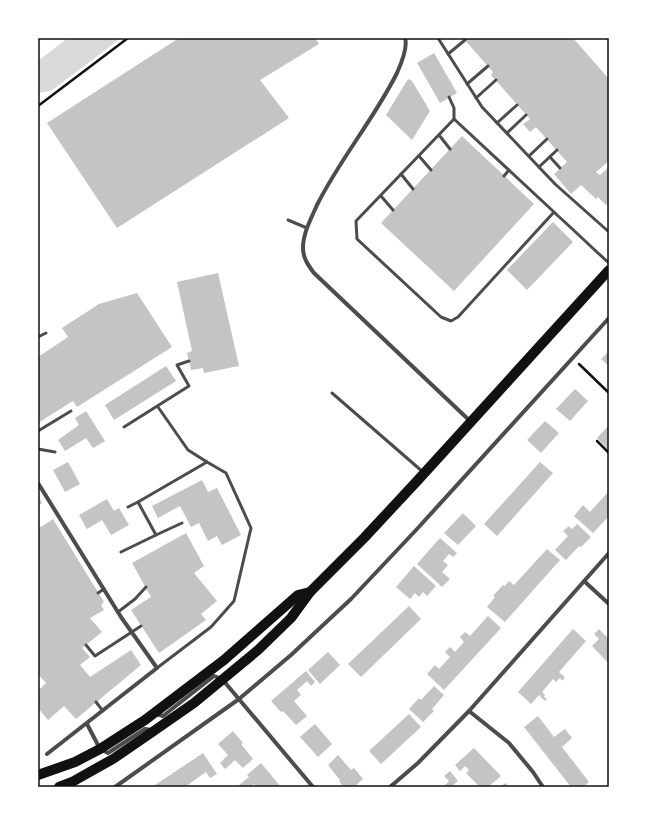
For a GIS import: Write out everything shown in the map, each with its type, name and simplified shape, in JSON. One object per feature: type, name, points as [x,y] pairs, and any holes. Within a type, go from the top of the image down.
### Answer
[{"type":"main road","points":[[59,787],[72,782],[113,759],[154,731],[194,703],[258,650],[291,618],[310,592],[364,538],[609,270]]},
{"type":"main road","points":[[38,775],[75,762],[100,749],[154,714],[224,660],[298,595],[310,592]]},
{"type":"street","points":[[405,38],[407,42],[402,62],[390,86],[326,188],[307,228],[303,249],[306,262],[314,273],[471,421]]},
{"type":"street","points":[[114,787],[239,699],[291,656],[351,599],[418,529],[609,318]]},
{"type":"street","points":[[38,483],[118,612],[157,668],[47,754]]},
{"type":"street","points":[[390,787],[418,763],[468,711],[609,553]]},
{"type":"street","points":[[584,581],[609,604]]},
{"type":"street","points":[[154,714],[163,716],[214,676],[222,679],[313,787]]},
{"type":"street","points":[[468,711],[509,744],[533,772],[543,787]]},
{"type":"street","points":[[86,724],[100,749],[108,753],[145,729],[154,731]]},
{"type":"lane","points":[[438,38],[482,107],[555,184],[609,232]]},
{"type":"lane","points":[[448,54],[465,40]]},
{"type":"lane","points":[[467,84],[488,66]]},
{"type":"lane","points":[[476,98],[496,80]]},
{"type":"lane","points":[[449,97],[454,108],[454,119],[356,221],[357,239],[441,318],[451,321],[458,318],[554,212]]},
{"type":"lane","points":[[497,123],[517,104]]},
{"type":"lane","points":[[507,133],[526,115]]},
{"type":"lane","points":[[454,119],[609,263]]},
{"type":"lane","points":[[439,135],[450,149]]},
{"type":"lane","points":[[529,156],[547,139]]},
{"type":"lane","points":[[539,167],[557,150]]},
{"type":"lane","points":[[419,156],[431,170]]},
{"type":"lane","points":[[550,157],[560,168]]},
{"type":"lane","points":[[504,176],[509,170]]},
{"type":"lane","points":[[401,174],[413,189]]},
{"type":"lane","points":[[381,196],[393,210]]},
{"type":"lane","points":[[288,220],[307,228]]},
{"type":"lane","points":[[38,337],[46,333]]},
{"type":"lane","points":[[124,427],[158,407],[189,386],[177,365],[189,360]]},
{"type":"lane","points":[[332,393],[424,473]]},
{"type":"lane","points":[[157,668],[211,627],[234,601],[251,528],[226,473],[188,450],[158,407]]},
{"type":"lane","points":[[38,431],[71,411]]},
{"type":"lane","points":[[38,449],[55,452]]},
{"type":"lane","points":[[128,508],[208,462]]},
{"type":"lane","points":[[138,502],[156,535]]},
{"type":"lane","points":[[121,552],[182,523]]},
{"type":"lane","points":[[118,612],[135,599],[146,587]]},
{"type":"lane","points":[[98,593],[104,589]]},
{"type":"lane","points":[[86,645],[95,656],[141,626]]},
{"type":"lane","points":[[96,702],[103,711]]},
{"type":"path","points":[[38,106],[128,38]]},
{"type":"path","points":[[579,364],[609,393]]},
{"type":"path","points":[[597,441],[609,452]]},
{"type":"shaded area","points":[[68,38],[121,38],[51,91],[38,93],[38,61]]},
{"type":"building","points":[[179,38],[315,38],[319,44],[260,80],[289,118],[117,228],[47,123]]},
{"type":"building","points":[[463,38],[573,38],[609,79],[609,161],[596,172],[600,175],[609,167],[609,202],[606,205],[598,197],[596,199],[581,185],[571,194],[554,174],[567,162],[536,127],[530,132],[523,124],[530,119],[491,75],[493,72]]},
{"type":"building","points":[[434,53],[457,93],[440,103],[417,63]]},
{"type":"building","points":[[408,79],[412,81],[430,111],[412,140],[386,115]]},
{"type":"building","points":[[462,136],[534,204],[454,291],[381,223]]},
{"type":"building","points":[[553,222],[573,242],[527,290],[507,270]]},
{"type":"building","points":[[218,273],[239,366],[204,373],[203,368],[191,370],[187,353],[192,351],[177,282]]},
{"type":"building","points":[[137,293],[172,347],[77,407],[73,401],[38,423],[38,357],[68,337],[62,328],[99,304]]},
{"type":"building","points":[[609,351],[609,366],[601,359]]},
{"type":"building","points":[[166,366],[176,381],[114,420],[105,405]]},
{"type":"building","points":[[575,389],[588,401],[570,421],[556,409]]},
{"type":"building","points":[[86,411],[105,441],[93,448],[86,438],[65,451],[58,440],[79,425],[75,418]]},
{"type":"building","points":[[545,421],[559,433],[541,453],[527,440]]},
{"type":"building","points":[[609,425],[609,450],[597,438]]},
{"type":"building","points":[[68,462],[80,484],[65,492],[53,470]]},
{"type":"building","points":[[540,462],[553,473],[497,536],[484,524]]},
{"type":"building","points":[[202,480],[208,492],[217,488],[241,535],[222,545],[217,536],[208,541],[199,523],[191,527],[180,506],[158,518],[152,506]]},
{"type":"building","points":[[609,491],[609,516],[593,533],[574,516],[583,505],[590,512]]},
{"type":"building","points":[[38,496],[42,503],[38,506]]},
{"type":"building","points":[[107,499],[114,511],[119,508],[129,525],[111,535],[102,520],[87,529],[79,515]]},
{"type":"building","points":[[463,513],[476,526],[458,545],[444,533]]},
{"type":"building","points":[[53,519],[104,602],[101,605],[104,610],[90,618],[102,632],[82,648],[90,657],[80,665],[90,677],[131,650],[141,665],[76,719],[64,706],[48,720],[38,708],[38,691],[46,683],[38,674],[38,525],[41,527]]},
{"type":"building","points":[[577,524],[591,537],[581,547],[579,546],[566,560],[555,550],[568,536],[563,531],[569,526],[572,529]]},
{"type":"building","points":[[186,533],[204,566],[194,573],[217,601],[201,614],[206,620],[159,653],[131,610],[151,597],[132,563]]},
{"type":"building","points":[[440,538],[457,553],[453,557],[449,554],[443,561],[448,565],[442,572],[450,579],[442,587],[417,564]]},
{"type":"building","points":[[547,549],[560,560],[505,622],[487,607],[495,597],[493,596],[509,581],[514,585]]},
{"type":"building","points":[[414,566],[436,586],[427,596],[423,592],[419,597],[415,593],[410,599],[396,587]]},
{"type":"building","points":[[409,606],[421,619],[361,677],[348,664]]},
{"type":"building","points":[[488,616],[501,628],[444,690],[427,674],[435,665],[439,669],[450,657],[445,652],[450,647],[455,652],[464,642],[460,637],[465,632],[470,636]]},
{"type":"building","points":[[573,629],[586,641],[559,672],[565,677],[562,681],[560,678],[556,682],[553,679],[542,692],[545,695],[544,697],[547,699],[545,701],[539,695],[531,704],[518,692]]},
{"type":"building","points":[[599,629],[609,639],[609,664],[592,646],[599,639],[594,634]]},
{"type":"building","points":[[328,652],[340,665],[320,684],[308,670]]},
{"type":"building","points":[[306,671],[315,682],[311,686],[307,681],[297,690],[301,695],[294,701],[307,716],[296,725],[271,701]]},
{"type":"building","points":[[434,686],[444,695],[432,709],[434,711],[423,722],[409,709],[419,698],[421,700]]},
{"type":"building","points":[[409,714],[421,727],[381,764],[369,751]]},
{"type":"building","points":[[538,716],[554,737],[565,729],[572,738],[562,747],[589,782],[583,787],[571,787],[524,727]]},
{"type":"building","points":[[315,724],[332,744],[318,757],[300,737]]},
{"type":"building","points":[[233,731],[253,759],[243,768],[235,760],[225,769],[220,763],[228,755],[218,744]]},
{"type":"building","points":[[474,748],[501,776],[488,787],[480,787],[466,773],[469,770],[465,766],[460,771],[455,765]]},
{"type":"building","points":[[203,753],[217,774],[210,778],[206,772],[185,787],[152,787]]},
{"type":"building","points":[[338,755],[351,770],[354,768],[363,779],[354,787],[344,787],[328,765]]},
{"type":"building","points":[[261,763],[281,787],[257,787],[254,784],[250,787],[241,787],[239,785],[249,777],[247,775]]},
{"type":"building","points":[[450,771],[458,781],[453,785],[455,787],[443,787],[449,781],[444,776]]},
{"type":"building","points":[[506,783],[509,787],[500,787],[504,784]]}]
